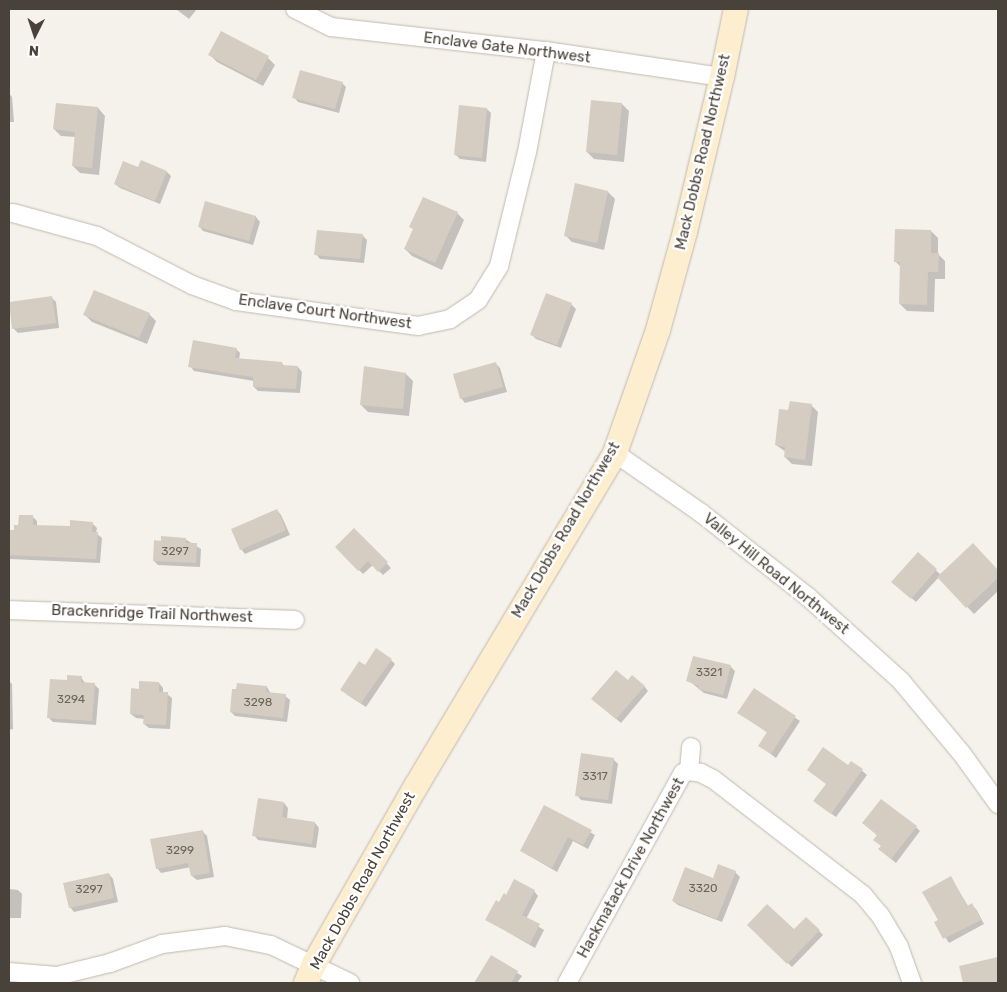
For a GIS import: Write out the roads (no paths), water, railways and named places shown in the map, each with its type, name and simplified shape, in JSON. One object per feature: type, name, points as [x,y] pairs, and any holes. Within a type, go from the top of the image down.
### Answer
[{"type":"street","name":"Enclave Gate Northwest","points":[[295,9],[331,27],[546,51],[722,77]]},
{"type":"street","name":"Mack Dobbs Road Northwest","points":[[310,974],[431,761],[615,452],[658,330],[685,232],[722,77],[736,9]]},
{"type":"street","name":"Enclave Court Northwest","points":[[13,213],[97,236],[192,285],[236,301],[418,326],[450,319],[478,300],[499,266],[527,152],[546,51]]},
{"type":"street","name":"Valley Hill Road Northwest","points":[[615,452],[701,513],[807,596],[901,680],[962,754],[998,804]]},
{"type":"street","name":"Brackenridge Trail Northwest","points":[[9,610],[295,620]]},
{"type":"street","points":[[689,771],[690,747]]},
{"type":"street","name":"Hackmatack Drive Northwest","points":[[567,983],[683,773],[689,771],[701,773],[713,780],[863,896],[880,915],[899,947],[912,983]]},
{"type":"street","points":[[9,972],[57,980],[162,944],[225,936],[271,945],[310,974],[350,983]]}]
